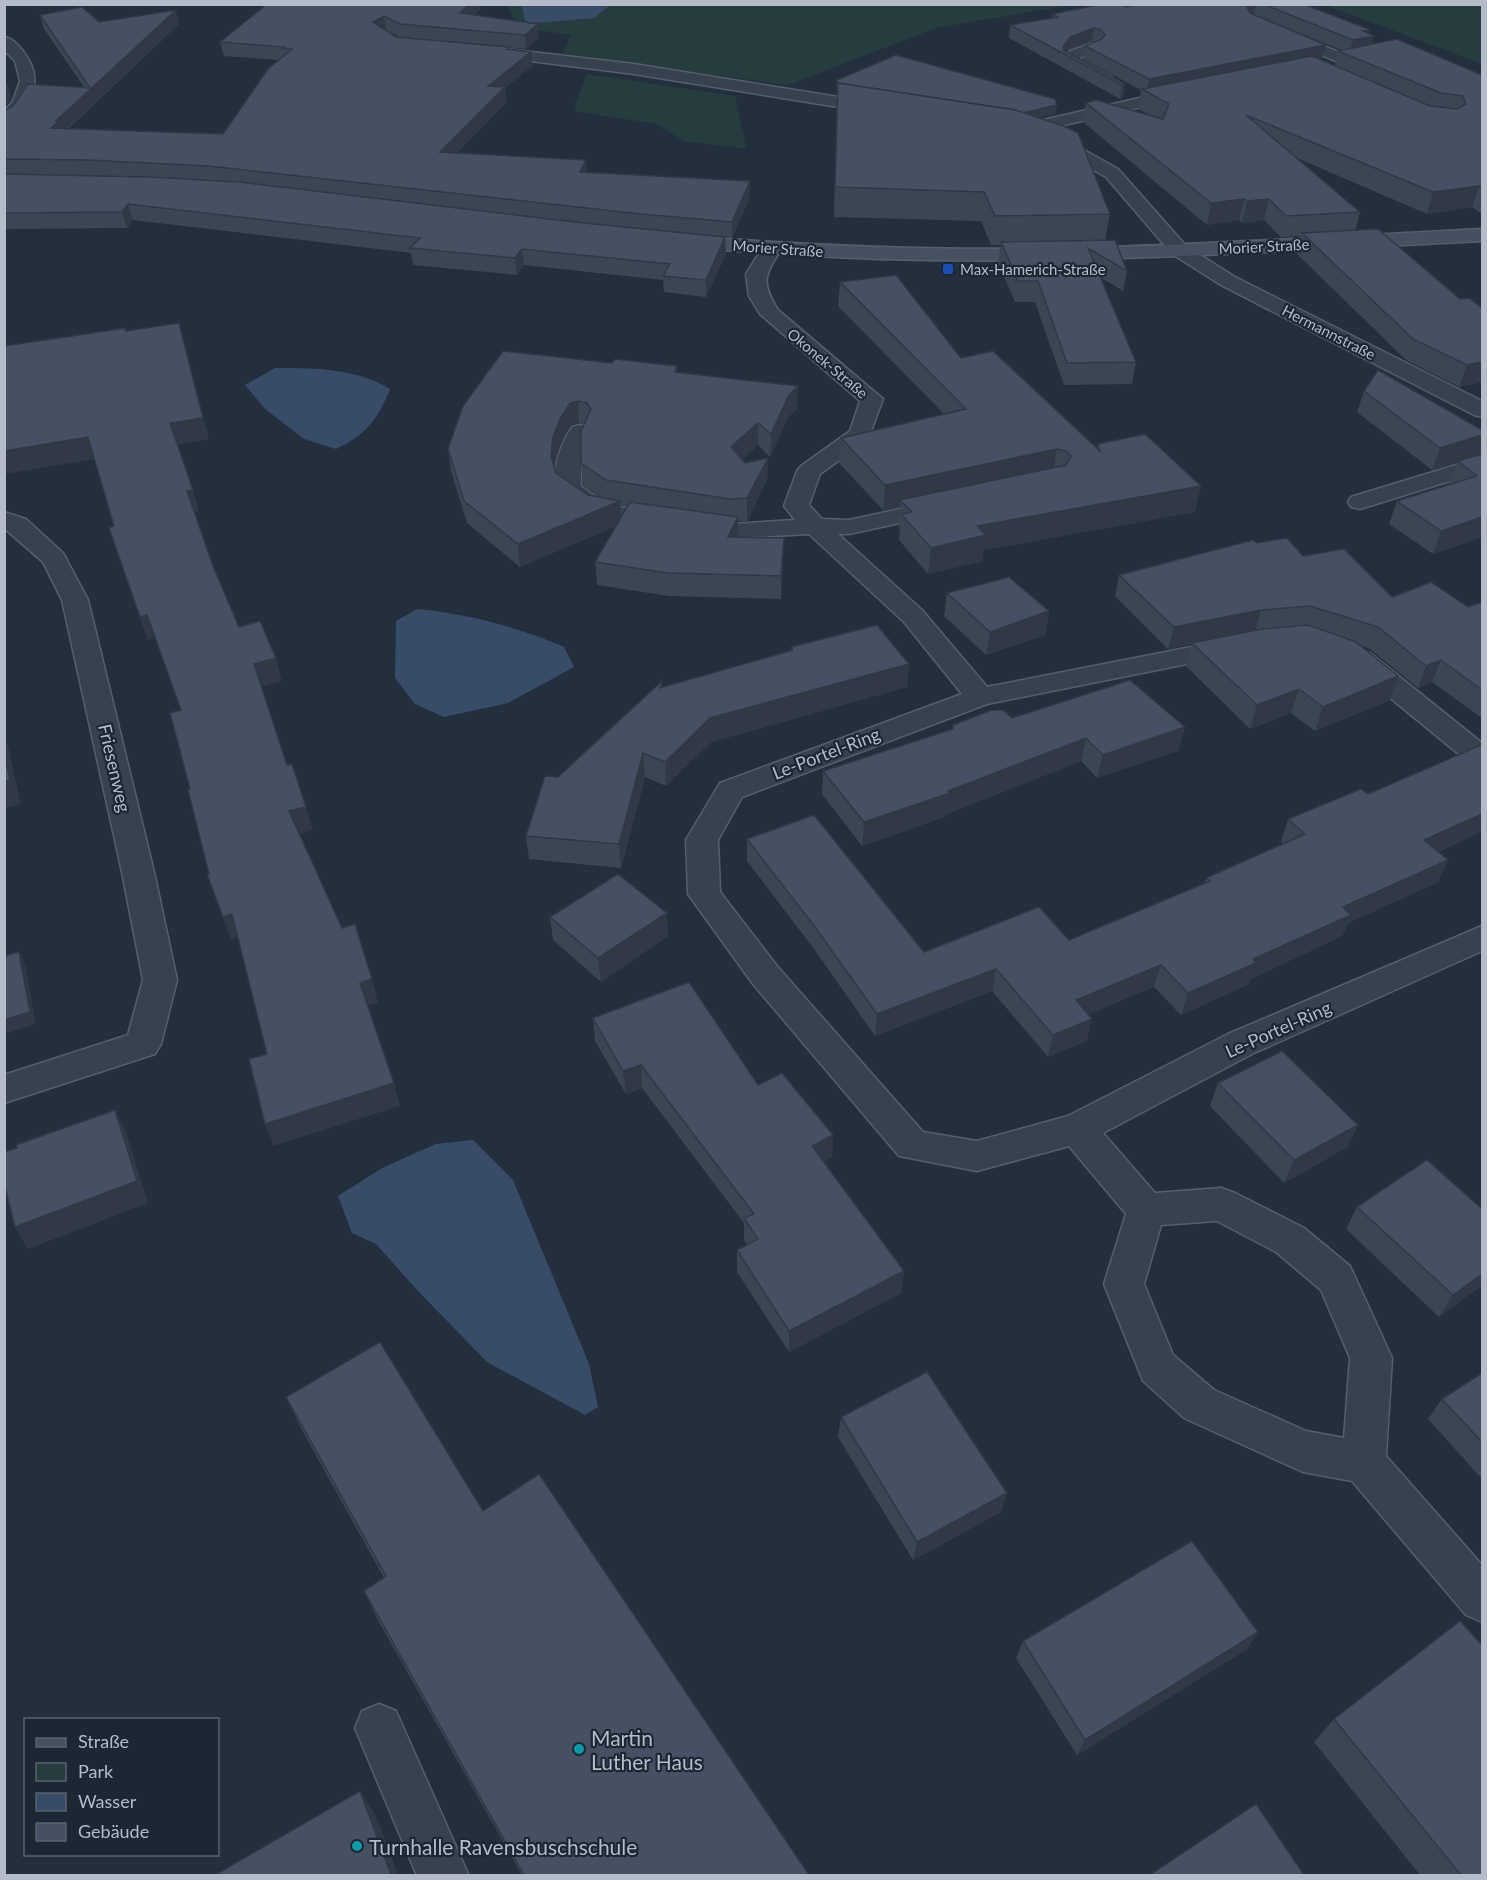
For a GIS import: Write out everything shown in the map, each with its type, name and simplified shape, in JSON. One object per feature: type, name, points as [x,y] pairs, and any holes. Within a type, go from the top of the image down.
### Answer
[{"type":"main road","name":"Morier Straße","points":[[657,238],[771,249],[974,256],[1179,250],[1482,235]]},
{"type":"street","points":[[1274,30],[1354,60],[1319,66]]},
{"type":"street","points":[[4,41],[23,60],[29,78],[26,92],[17,111],[4,122]]},
{"type":"street","points":[[1094,48],[1075,54],[1071,62],[1144,100]]},
{"type":"street","points":[[474,51],[623,67],[901,112]]},
{"type":"street","points":[[1179,250],[1112,172],[1070,149],[1009,130],[1199,89]]},
{"type":"street","name":"Okonek-Straße","points":[[771,249],[756,273],[759,296],[770,314],[872,399],[860,434],[809,471],[796,506],[913,616],[980,697]]},
{"type":"street","name":"Hermannstraße","points":[[1179,250],[1228,281],[1482,410]]},
{"type":"street","points":[[580,432],[569,453],[569,489],[600,511],[730,531],[815,526],[849,527],[963,503]]},
{"type":"street","points":[[1360,502],[1482,464]]},
{"type":"street","name":"Friesenweg","points":[[4,519],[17,525],[54,558],[78,610],[138,872],[160,980],[143,1044],[4,1089]]},
{"type":"street","name":"Le-Portel-Ring","points":[[1255,642],[980,697],[731,790],[702,840],[704,894],[765,975],[912,1145],[977,1156],[1077,1129],[1240,1044],[1482,938]]},
{"type":"street","points":[[1336,650],[1359,657],[1482,758]]},
{"type":"street","points":[[1077,1129],[1146,1210]]},
{"type":"street","points":[[1146,1210],[1221,1204],[1290,1240],[1336,1278],[1371,1358],[1364,1463]]},
{"type":"street","points":[[1146,1210],[1124,1284],[1158,1368],[1199,1404],[1292,1447],[1364,1463],[1482,1599]]},
{"type":"street","points":[[379,1728],[443,1875]]},
{"type":"green space","points":[[507,5],[1072,5],[936,28],[788,85],[562,54],[571,35],[517,27]]},
{"type":"green space","points":[[1325,5],[1482,5],[1482,64]]},
{"type":"green space","points":[[587,74],[735,96],[747,149],[683,141],[657,124],[573,111]]},
{"type":"water","points":[[522,4],[610,5],[594,18],[534,23],[525,21]]},
{"type":"water","points":[[275,368],[320,369],[349,373],[390,389],[381,409],[370,425],[355,438],[336,449],[304,439],[265,409],[245,385]]},
{"type":"water","points":[[417,609],[474,618],[547,640],[564,647],[574,667],[508,703],[444,717],[415,704],[395,678],[396,621]]},
{"type":"water","points":[[473,1140],[513,1180],[589,1364],[598,1407],[585,1415],[487,1362],[376,1244],[352,1233],[338,1196],[382,1168],[436,1144]]},
{"type":"building","points":[[267,4],[469,4],[460,13],[538,24],[525,35],[400,24],[384,16],[373,22],[396,37],[509,47],[507,49],[531,52],[488,86],[505,87],[440,152],[586,160],[580,172],[750,181],[732,222],[209,166],[89,160],[4,159],[4,111],[14,105],[28,84],[90,88],[40,15],[82,7],[99,22],[176,10],[51,128],[223,134],[268,69],[292,49],[220,42]]},
{"type":"building","points":[[1102,4],[1122,4],[1126,7],[1138,4],[1249,4],[1247,7],[1250,13],[1326,45],[1149,79],[1085,46],[1102,39],[1105,35],[1101,30],[1094,28],[1070,37],[1063,47],[1064,51],[1125,84],[1122,85],[1010,25],[1058,17],[1053,14]]},
{"type":"building","points":[[1263,4],[1303,4],[1371,30],[1363,31],[1374,36],[1353,40]]},
{"type":"building","points":[[1397,39],[1482,75],[1482,188],[1479,186],[1433,192],[1246,115],[1360,212],[1286,216],[1269,199],[1211,203],[1086,103],[1096,100],[1163,119],[1169,104],[1142,89],[1312,56],[1430,106],[1457,109],[1466,104],[1463,96],[1441,93],[1338,51]]},
{"type":"building","points":[[896,55],[1055,99],[1057,105],[1023,113],[838,83],[837,86],[837,80]]},
{"type":"building","points":[[838,83],[1015,110],[1066,127],[1078,133],[1110,214],[995,216],[984,192],[835,187]]},
{"type":"building","points":[[4,174],[149,177],[239,182],[574,222],[725,237],[706,280],[663,276],[670,264],[522,249],[515,258],[410,248],[420,238],[128,204],[122,212],[4,213]]},
{"type":"building","points":[[1378,229],[1460,299],[1469,298],[1482,308],[1482,362],[1467,365],[1413,339],[1302,233]]},
{"type":"building","points":[[1115,240],[1127,271],[1088,248],[1136,362],[1067,363],[1038,281],[1018,281],[1001,242]]},
{"type":"building","points":[[896,275],[961,358],[993,351],[1100,451],[1098,444],[1145,434],[1201,486],[977,526],[986,535],[931,548],[901,514],[912,512],[900,500],[1066,465],[1071,456],[1066,451],[1057,449],[885,485],[841,438],[966,409],[840,282]]},
{"type":"building","points":[[179,323],[203,418],[170,423],[193,490],[187,491],[213,566],[239,627],[260,621],[276,658],[254,664],[287,765],[292,764],[306,807],[289,811],[342,928],[355,924],[372,979],[360,983],[394,1083],[265,1124],[249,1059],[267,1054],[232,914],[223,917],[207,874],[209,874],[188,790],[190,789],[170,713],[181,710],[147,615],[140,617],[109,528],[114,526],[88,437],[4,451],[4,346],[126,328],[125,331]]},
{"type":"building","points":[[503,351],[612,363],[615,359],[677,366],[675,372],[798,386],[789,395],[771,434],[758,423],[731,447],[745,463],[768,458],[747,498],[730,499],[606,480],[581,463],[581,431],[591,409],[587,403],[578,401],[570,403],[553,437],[551,456],[556,473],[588,495],[620,501],[518,544],[464,501],[448,449],[463,406]]},
{"type":"building","points":[[1378,370],[1482,430],[1482,435],[1440,448],[1364,391]]},
{"type":"building","points":[[1482,454],[1482,517],[1441,531],[1397,501],[1477,476],[1458,461]]},
{"type":"building","points":[[630,502],[738,517],[728,537],[784,538],[781,576],[668,573],[595,562]]},
{"type":"building","points":[[1287,538],[1303,556],[1344,549],[1392,597],[1431,582],[1468,607],[1482,602],[1482,690],[1441,660],[1426,666],[1378,627],[1310,606],[1261,610],[1174,627],[1119,575],[1253,540],[1257,543]]},
{"type":"building","points":[[1009,577],[1049,611],[990,632],[947,593]]},
{"type":"building","points":[[877,625],[909,664],[710,718],[665,762],[643,753],[619,844],[526,836],[545,776],[558,777],[662,681],[660,688],[793,650],[791,647]]},
{"type":"building","points":[[1308,625],[1356,642],[1398,676],[1323,707],[1299,689],[1257,705],[1192,643],[1262,629]]},
{"type":"building","points":[[1130,680],[1185,727],[1103,755],[1086,738],[948,791],[950,793],[864,822],[823,771],[953,729],[953,725],[992,710],[1003,710],[1012,718]]},
{"type":"building","points":[[1482,745],[1482,814],[1424,840],[1448,860],[1343,907],[1351,915],[1253,959],[1256,963],[1188,993],[1161,965],[1076,1000],[1092,1019],[1053,1035],[996,969],[877,1014],[815,927],[747,839],[814,815],[924,952],[1039,907],[1069,940],[1210,881],[1206,878],[1305,834],[1288,819],[1361,789],[1368,794]]},
{"type":"building","points":[[4,754],[10,780],[4,782]]},
{"type":"building","points":[[618,874],[667,913],[598,958],[550,917]]},
{"type":"building","points":[[19,952],[30,1012],[4,1020],[4,956]]},
{"type":"building","points":[[689,982],[758,1085],[782,1073],[833,1135],[812,1146],[904,1271],[789,1331],[737,1250],[758,1239],[744,1218],[754,1214],[641,1065],[623,1071],[593,1018]]},
{"type":"building","points":[[1282,1051],[1358,1125],[1294,1160],[1218,1083]]},
{"type":"building","points":[[115,1110],[137,1181],[15,1227],[4,1183],[4,1152],[17,1148],[16,1145]]},
{"type":"building","points":[[1427,1160],[1482,1209],[1482,1274],[1453,1295],[1357,1207]]},
{"type":"building","name":"Martin Luther Haus","points":[[380,1342],[483,1511],[539,1474],[809,1875],[524,1875],[364,1591],[386,1576],[286,1397]]},
{"type":"building","points":[[927,1372],[1007,1493],[917,1542],[841,1417]]},
{"type":"building","points":[[1482,1373],[1482,1442],[1442,1399]]},
{"type":"building","points":[[1192,1541],[1258,1632],[1085,1740],[1023,1641]]},
{"type":"building","points":[[1460,1621],[1482,1645],[1481,1875],[1461,1875],[1334,1719]]},
{"type":"building","points":[[360,1791],[391,1875],[215,1875]]},
{"type":"building","points":[[1256,1804],[1304,1875],[1150,1875]]},
{"type":"place","name":"Max-Hamerich-Straße","points":[[948,269]]},
{"type":"place","name":"Martin Luther Haus","points":[[579,1749]]},
{"type":"place","name":"Turnhalle Ravensbuschschule","points":[[357,1846]]}]
